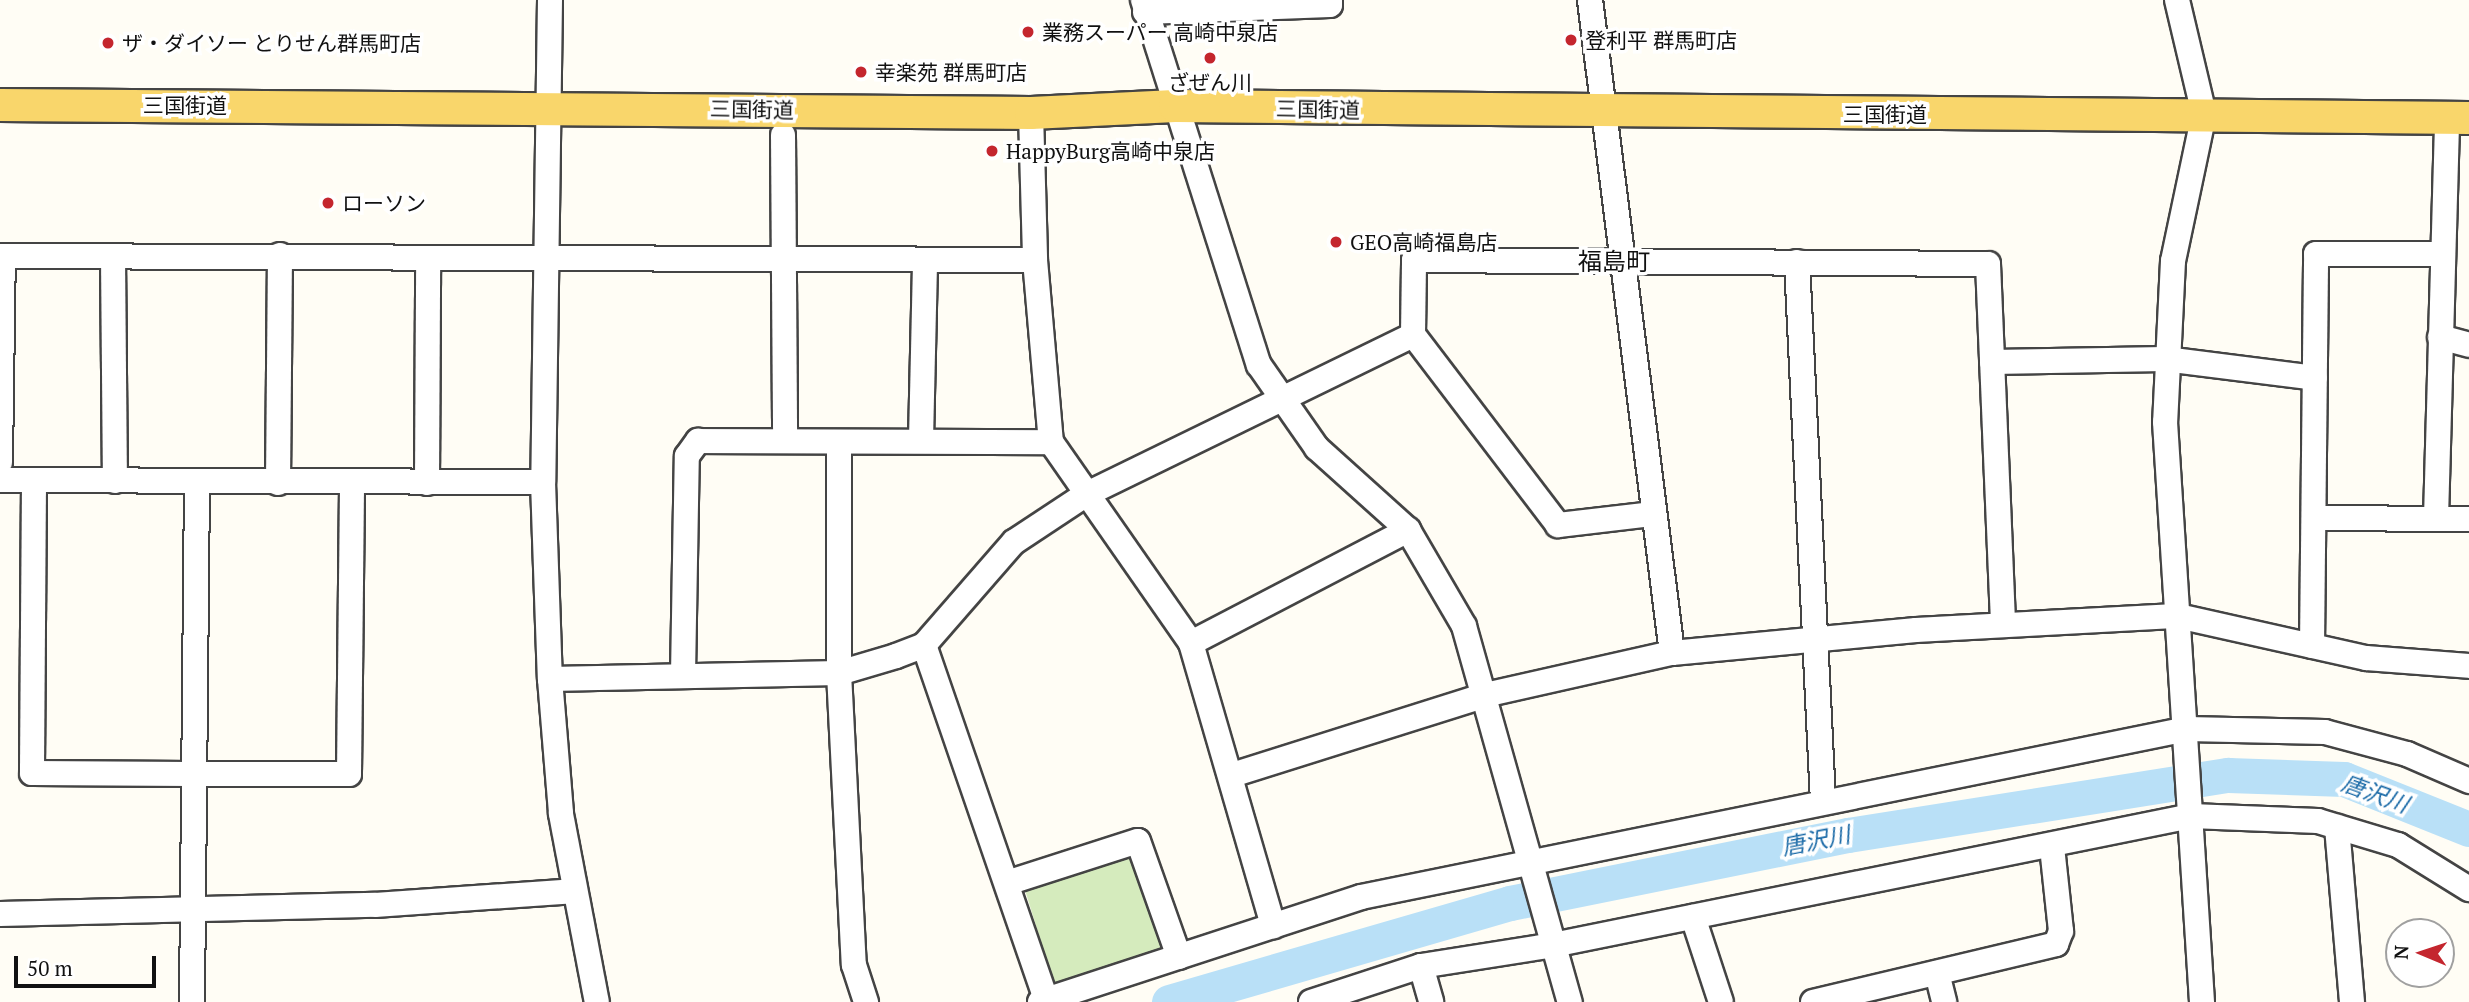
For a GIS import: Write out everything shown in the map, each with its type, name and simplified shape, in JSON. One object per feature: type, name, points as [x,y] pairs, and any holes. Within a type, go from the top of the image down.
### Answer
[{"type":"main road","name":"三国街道","points":[[0,105],[549,106],[1031,113],[1175,106],[1604,114],[2204,114],[2458,118]]},
{"type":"street","points":[[550,0],[543,482],[550,679],[573,891],[597,1002]]},
{"type":"street","points":[[1330,0],[1330,5],[1144,6],[1259,365],[1280,403],[1317,448],[1409,530],[1464,626],[1485,695],[1528,863],[1570,1002]]},
{"type":"street","points":[[1590,0],[1651,514],[1672,653]]},
{"type":"street","points":[[2177,0],[2204,114],[2173,261],[2165,359],[2202,1002]]},
{"type":"street","points":[[1031,113],[1035,260],[1051,442],[1085,495],[1191,643],[1232,775],[1273,926]]},
{"type":"street","points":[[2437,519],[2442,254],[2458,118]]},
{"type":"street","points":[[783,135],[781,259],[785,439]]},
{"type":"street","points":[[2312,646],[2316,254],[2442,254]]},
{"type":"street","points":[[0,462],[2,257],[280,255],[1035,260]]},
{"type":"street","points":[[278,483],[280,255]]},
{"type":"street","points":[[113,257],[115,481]]},
{"type":"street","points":[[427,483],[428,258]]},
{"type":"street","points":[[1651,514],[1558,525],[1413,335],[1414,260],[1988,264],[2003,623]]},
{"type":"street","points":[[921,440],[925,261]]},
{"type":"street","points":[[1797,262],[1812,642],[1823,802]]},
{"type":"street","points":[[550,679],[839,673],[924,645],[1014,541],[1085,495],[1280,403],[1413,335]]},
{"type":"street","points":[[2440,337],[2469,345]]},
{"type":"street","points":[[1992,362],[2165,359],[2315,378]]},
{"type":"street","points":[[683,675],[687,456],[698,441],[785,439],[839,443],[921,440],[1051,442]]},
{"type":"street","points":[[839,443],[839,673],[854,965],[866,1002]]},
{"type":"street","points":[[0,480],[543,482]]},
{"type":"street","points":[[34,482],[32,773],[190,774],[349,774],[352,483]]},
{"type":"street","points":[[192,1002],[189,908],[190,774],[197,482]]},
{"type":"street","points":[[2314,518],[2469,519]]},
{"type":"street","points":[[1191,643],[1409,530]]},
{"type":"street","points":[[1232,775],[1485,695],[1672,653],[2003,623],[2178,616],[2422,667],[2469,666]]},
{"type":"street","points":[[924,645],[1010,882],[1043,1001],[1361,897],[1823,802],[2188,736],[2325,733],[2407,754],[2469,781]]},
{"type":"street","points":[[1311,1002],[1421,966],[1552,940],[1693,917],[2052,847],[2191,810],[2262,815],[2337,827],[2398,845],[2469,889]]},
{"type":"street","points":[[2337,827],[2352,1002]]},
{"type":"street","points":[[1010,882],[1138,841],[1179,957]]},
{"type":"street","points":[[1813,1002],[2056,944],[2061,931],[2052,847]]},
{"type":"street","points":[[0,914],[573,891]]},
{"type":"street","points":[[1693,917],[1721,1002]]},
{"type":"street","points":[[1421,966],[1431,1002]]},
{"type":"street","points":[[1937,973],[1944,1002]]},
{"type":"green space","points":[[1134,853],[1165,954],[1065,988],[1054,984],[1025,890]]},
{"type":"waterway","name":"唐沢川","points":[[1169,1002],[1510,903],[1848,835],[2228,775],[2344,779],[2469,829]]},
{"type":"place","name":"業務スーパー 高崎中泉店","points":[[1028,32]]},
{"type":"place","name":"登利平 群馬町店","points":[[1571,40]]},
{"type":"place","name":"ザ・ダイソー とりせん群馬町店","points":[[108,43]]},
{"type":"place","name":"ざぜん川","points":[[1210,58]]},
{"type":"place","name":"幸楽苑 群馬町店","points":[[861,72]]},
{"type":"place","name":"HappyBurg高崎中泉店","points":[[992,151]]},
{"type":"place","name":"ローソン","points":[[328,203]]},
{"type":"place","name":"GEO高崎福島店","points":[[1336,242]]},
{"type":"district","name":"福島町","points":[[1614,262]]}]
